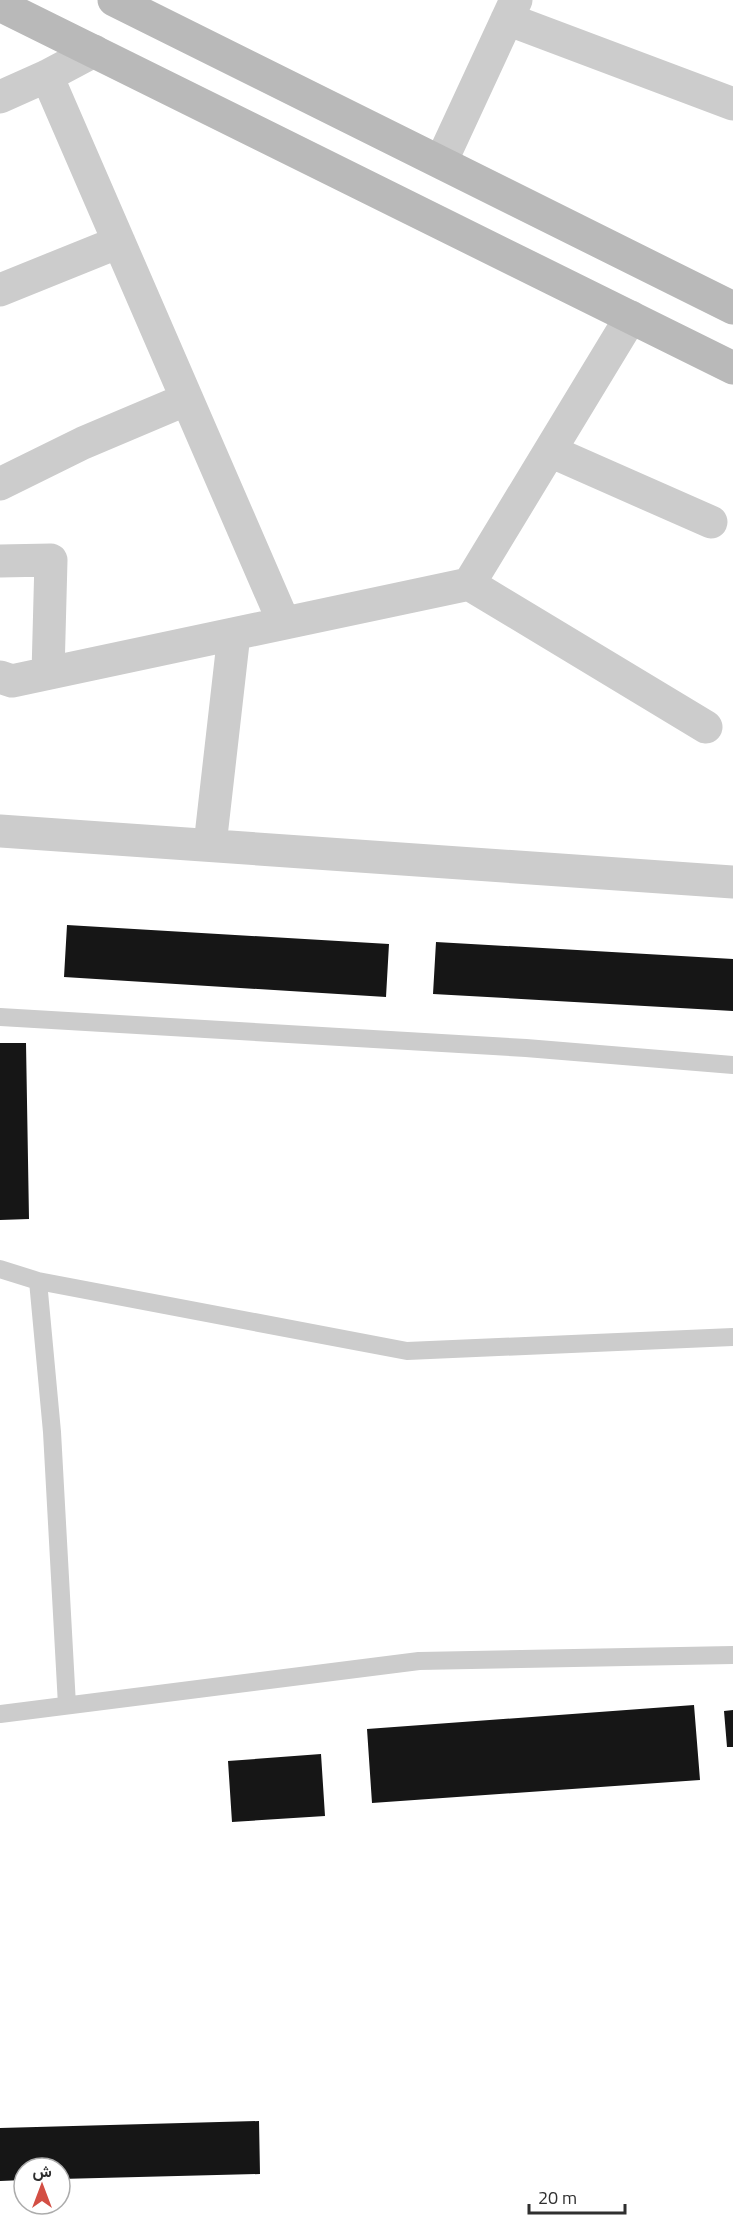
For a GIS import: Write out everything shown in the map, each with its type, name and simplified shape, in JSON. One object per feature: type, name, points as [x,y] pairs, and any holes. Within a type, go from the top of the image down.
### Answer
[{"type":"street","points":[[114,0],[733,308]]},
{"type":"street","points":[[0,5],[733,368]]},
{"type":"street","points":[[441,162],[511,9],[733,104]]},
{"type":"street","points":[[0,97],[94,51]]},
{"type":"street","points":[[47,76],[284,623]]},
{"type":"street","points":[[0,290],[119,242]]},
{"type":"street","points":[[469,584],[631,317]]},
{"type":"street","points":[[0,484],[83,443],[187,399]]},
{"type":"street","points":[[549,451],[711,522]]},
{"type":"street","points":[[0,561],[51,560],[48,673]]},
{"type":"street","points":[[0,677],[12,681],[469,584],[706,727]]},
{"type":"street","points":[[210,845],[234,634]]},
{"type":"street","points":[[0,831],[733,882]]},
{"type":"lane","points":[[0,1017],[526,1048],[733,1065]]},
{"type":"lane","points":[[0,1269],[38,1281],[407,1351],[733,1337]]},
{"type":"lane","points":[[38,1281],[52,1432],[67,1705]]},
{"type":"lane","points":[[0,1714],[419,1661],[733,1655]]},
{"type":"building","points":[[67,925],[389,944],[386,997],[64,977]]},
{"type":"building","points":[[436,942],[733,959],[733,1011],[433,994]]},
{"type":"building","points":[[0,1043],[26,1043],[29,1219],[0,1220]]},
{"type":"building","points":[[694,1705],[700,1780],[372,1803],[367,1729]]},
{"type":"building","points":[[733,1710],[733,1747],[727,1747],[724,1711]]},
{"type":"building","points":[[321,1754],[325,1816],[232,1822],[228,1761]]},
{"type":"building","points":[[259,2121],[260,2174],[72,2179],[72,2156],[12,2156],[12,2180],[0,2181],[0,2128]]}]
